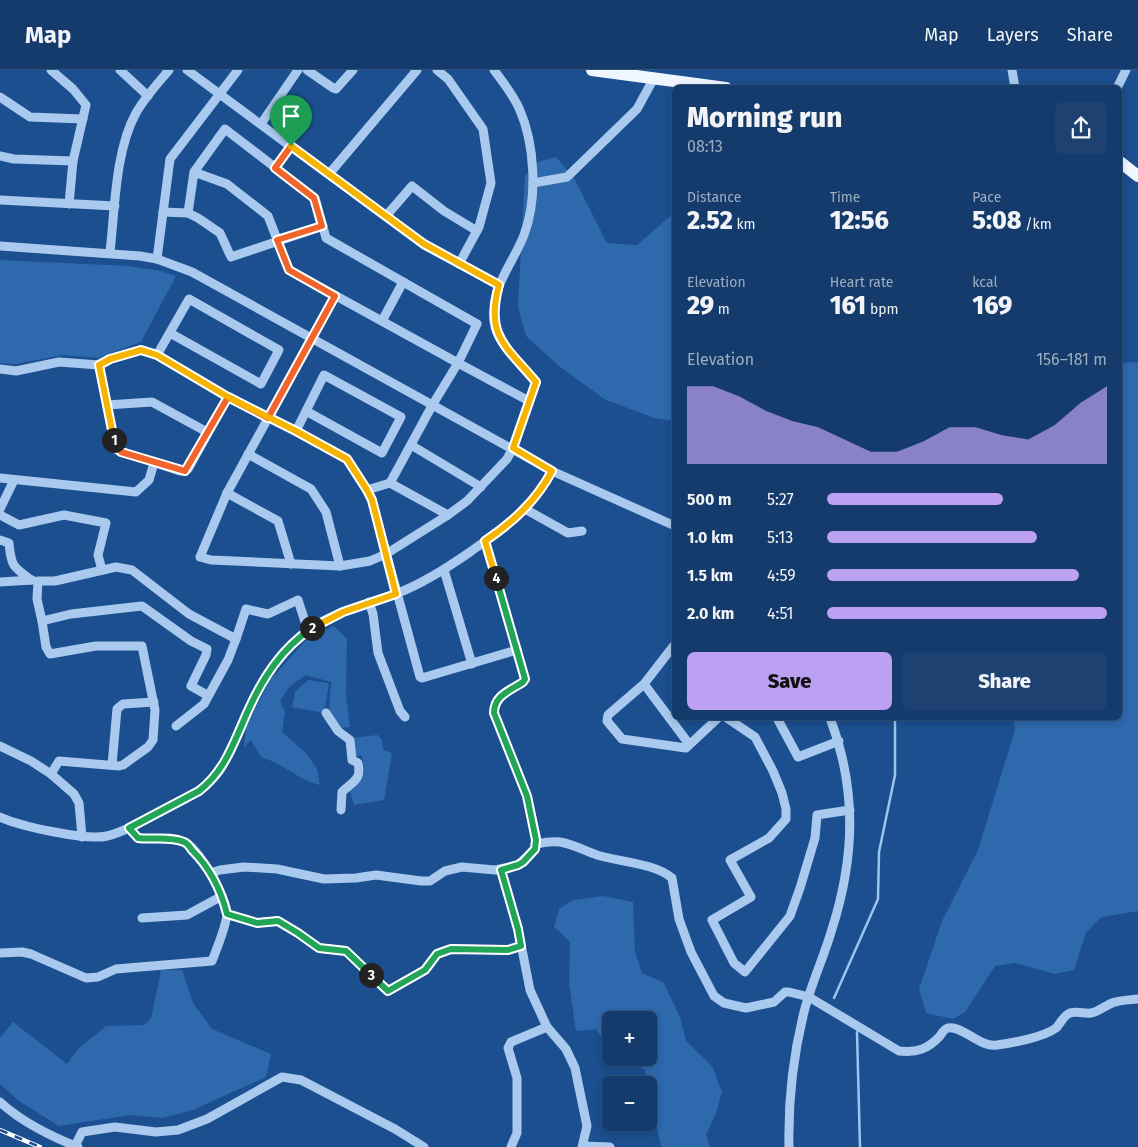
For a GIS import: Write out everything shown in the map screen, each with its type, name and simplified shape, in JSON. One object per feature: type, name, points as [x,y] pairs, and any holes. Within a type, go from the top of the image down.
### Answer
[{"type":"main road","points":[[592,70],[704,85]]},
{"type":"main road","points":[[1122,164],[1138,176]]},
{"type":"street","points":[[51,70],[86,105],[74,161],[69,204]]},
{"type":"street","points":[[120,70],[148,96]]},
{"type":"street","points":[[110,252],[121,156],[125,139],[137,111],[169,70]]},
{"type":"street","points":[[187,70],[424,244],[499,285]]},
{"type":"street","points":[[157,259],[170,159],[238,70]]},
{"type":"street","points":[[261,124],[298,70]]},
{"type":"street","points":[[307,70],[336,89],[353,70]]},
{"type":"street","points":[[328,174],[417,70]]},
{"type":"street","points":[[437,70],[448,79],[483,129],[491,183],[477,231],[459,264]]},
{"type":"street","points":[[335,296],[227,493],[200,557],[211,560],[340,566],[370,561],[386,554],[467,501],[507,458],[513,448],[536,382],[510,354],[495,328],[495,301],[499,285],[524,235],[531,205],[532,183],[531,154],[520,109],[494,70]]},
{"type":"street","points":[[1012,70],[1014,85]]},
{"type":"street","points":[[1118,85],[1126,70]]},
{"type":"street","points":[[532,183],[567,177],[637,108],[654,78]]},
{"type":"street","points":[[0,97],[30,117],[83,119]]},
{"type":"street","points":[[188,214],[194,172],[224,129],[314,198],[326,238],[477,324],[458,363],[433,404],[390,483],[367,490]]},
{"type":"street","points":[[275,168],[291,146]]},
{"type":"street","points":[[0,156],[14,159],[74,161]]},
{"type":"street","points":[[194,172],[227,184],[268,216],[289,270],[529,401]]},
{"type":"street","points":[[386,216],[412,186],[444,211],[477,231]]},
{"type":"street","points":[[0,200],[115,206]]},
{"type":"street","points":[[163,212],[188,214],[198,218],[220,233],[231,257],[322,226]]},
{"type":"street","points":[[0,246],[110,252],[157,259],[211,281],[552,471],[672,525]]},
{"type":"street","points":[[382,321],[403,282]]},
{"type":"street","points":[[157,355],[170,332],[189,299],[279,350],[262,384],[170,332]]},
{"type":"street","points":[[0,369],[16,371],[59,362],[99,365],[110,359],[141,350],[157,355],[228,397],[347,459],[367,490],[420,677],[517,650]]},
{"type":"street","points":[[99,365],[117,450],[185,471],[228,397]]},
{"type":"street","points":[[296,431],[306,411],[324,376],[401,417],[382,453],[306,411]]},
{"type":"street","points":[[107,405],[152,402],[207,432]]},
{"type":"street","points":[[411,445],[481,487]]},
{"type":"street","points":[[248,454],[311,489],[326,512],[340,566]]},
{"type":"street","points":[[0,478],[136,492],[149,480],[154,462]]},
{"type":"street","points":[[0,817],[82,837],[106,836],[129,828],[193,795],[209,784],[227,759],[261,683],[281,653],[308,631],[326,620],[369,602],[421,584],[444,570],[515,520],[535,498],[552,471]]},
{"type":"street","points":[[0,509],[14,480]]},
{"type":"street","points":[[390,483],[448,515]]},
{"type":"street","points":[[227,493],[278,521],[291,564]]},
{"type":"street","points":[[525,509],[568,533],[582,531]]},
{"type":"street","points":[[0,515],[18,525],[64,515],[106,523],[98,555],[102,570]]},
{"type":"street","points":[[0,540],[9,544],[10,561],[16,569],[34,580]]},
{"type":"street","points":[[211,873],[244,867],[277,869],[324,879],[376,875],[430,881],[445,871],[462,867],[501,870],[518,865],[535,849],[537,844],[527,796],[494,713],[494,707],[498,698],[525,679],[485,541]]},
{"type":"street","points":[[0,582],[55,581],[116,567],[132,570],[189,614],[236,639]]},
{"type":"street","points":[[444,570],[472,664]]},
{"type":"street","points":[[34,580],[46,647],[50,654],[96,646],[142,646],[155,710],[153,740],[148,747],[123,765],[112,766],[59,761],[51,774]]},
{"type":"street","points":[[176,726],[204,704],[207,695],[228,660],[246,609],[268,614],[298,600],[308,631]]},
{"type":"street","points":[[369,602],[373,614],[378,653],[400,711],[405,717]]},
{"type":"street","points":[[42,620],[71,614],[142,606],[190,641],[207,649],[191,686],[207,695]]},
{"type":"street","points":[[672,649],[644,684],[608,715],[607,720],[622,740],[686,748],[716,720]]},
{"type":"street","points":[[644,684],[689,744]]},
{"type":"street","points":[[112,766],[117,709],[123,704],[154,702]]},
{"type":"street","points":[[326,713],[338,731],[350,740],[352,760],[358,763],[360,772],[358,778],[342,792],[341,810]]},
{"type":"street","points":[[730,720],[755,736],[782,793],[786,809],[786,819],[768,838],[730,860],[751,897],[712,920],[734,963],[746,972],[790,916],[815,838],[818,815],[850,810]]},
{"type":"street","points":[[778,720],[798,757],[839,741]]},
{"type":"street","points":[[789,1147],[792,1066],[805,1010],[833,928],[850,851],[849,786],[839,741],[831,720]]},
{"type":"street","points":[[0,746],[31,761],[51,774],[77,798],[82,837]]},
{"type":"street","points":[[0,953],[22,952],[32,954],[86,978],[98,977],[116,968],[212,961],[227,914],[222,896],[211,873],[185,842],[172,839],[138,838],[129,828]]},
{"type":"street","points":[[537,844],[548,841],[562,842],[598,855],[638,864],[667,874],[672,878],[679,919],[691,952],[714,996],[724,1003],[746,1008],[774,1002],[785,992],[809,997],[899,1050],[912,1052],[928,1047],[945,1030],[950,1028],[956,1029],[985,1044],[996,1046],[1044,1034],[1056,1027],[1067,1014],[1072,1012],[1094,1013],[1112,1003],[1138,999]]},
{"type":"street","points":[[501,870],[518,929],[530,990],[547,1027],[566,1049],[575,1068],[588,1126],[582,1146],[610,1147]]},
{"type":"street","points":[[142,918],[187,915],[222,896]]},
{"type":"street","points":[[227,914],[257,923],[278,921],[319,948],[346,951],[388,991],[425,970],[437,954],[451,949],[508,950],[521,946]]},
{"type":"street","points":[[511,1147],[517,1133],[517,1078],[508,1048],[511,1042],[547,1027]]},
{"type":"street","points":[[0,1102],[15,1115],[45,1133],[76,1146],[82,1132],[115,1127],[156,1132],[178,1130],[206,1118],[282,1076],[301,1080],[395,1129],[424,1147]]},
{"type":"shaded area","points":[[556,157],[574,178],[607,243],[637,245],[672,215],[672,421],[654,418],[604,399],[559,366],[526,336],[518,307],[525,176],[537,162]]},
{"type":"shaded area","points":[[0,260],[129,266],[161,271],[176,276],[141,342],[98,358],[63,355],[16,364],[0,363]]},
{"type":"shaded area","points":[[1138,362],[1138,911],[1101,917],[1086,933],[1074,970],[1055,974],[1015,963],[995,966],[965,1012],[953,1019],[926,1013],[919,989],[942,921],[978,850],[1015,730],[1014,720],[1122,720],[1122,363]]},
{"type":"shaded area","points":[[334,626],[347,639],[346,695],[350,727],[341,728],[329,709],[331,682],[306,675],[290,686],[280,701],[285,711],[282,732],[306,753],[317,769],[320,785],[312,783],[261,757],[251,740],[244,747],[246,727],[270,680],[307,639]]},
{"type":"shaded area","points":[[308,680],[329,683],[324,713],[292,707],[295,692]]},
{"type":"shaded area","points":[[378,735],[382,740],[383,750],[392,753],[384,800],[354,805],[349,789],[359,782],[363,776],[364,768],[362,756],[354,756],[352,738]]},
{"type":"shaded area","points":[[603,896],[633,902],[635,952],[642,973],[664,983],[680,1017],[686,1041],[712,1066],[722,1092],[716,1113],[706,1135],[710,1147],[661,1147],[657,1128],[657,1076],[646,1076],[645,1070],[636,1066],[657,1066],[657,1011],[602,1011],[602,1038],[596,1029],[576,1031],[569,983],[570,942],[554,927],[559,909],[573,900]]},
{"type":"shaded area","points":[[161,970],[182,970],[193,1003],[212,1029],[271,1054],[266,1077],[193,1110],[163,1118],[131,1115],[59,1126],[19,1101],[0,1084],[0,1038],[13,1022],[67,1064],[78,1049],[106,1026],[144,1025],[151,1018]]},
{"type":"waterway","points":[[834,998],[878,899],[879,852],[895,775],[895,720]]},
{"type":"waterway","points":[[857,1032],[860,1147]]},
{"type":"railway","points":[[0,1130],[40,1147]]},
{"type":"route","points":[[291,146],[275,168],[314,198],[322,226],[277,240],[289,270],[335,296],[268,418],[228,397],[188,469],[185,471],[121,452],[115,446],[99,365],[110,359],[141,350],[157,355],[228,397],[268,418],[296,431],[347,459],[372,500],[396,594],[369,602],[326,620],[308,631],[281,653],[261,683],[227,759],[209,784],[129,828],[138,838],[172,839],[185,842],[211,873],[222,896],[227,914],[257,923],[278,921],[319,948],[346,951],[388,991],[425,970],[437,954],[451,949],[508,950],[521,946],[501,870],[523,862],[537,844],[527,796],[508,745],[500,730],[494,713],[494,707],[498,698],[525,679],[485,541],[515,520],[535,498],[552,471],[513,448],[536,382],[510,354],[495,328],[495,301],[499,285],[424,244],[291,146]]}]
